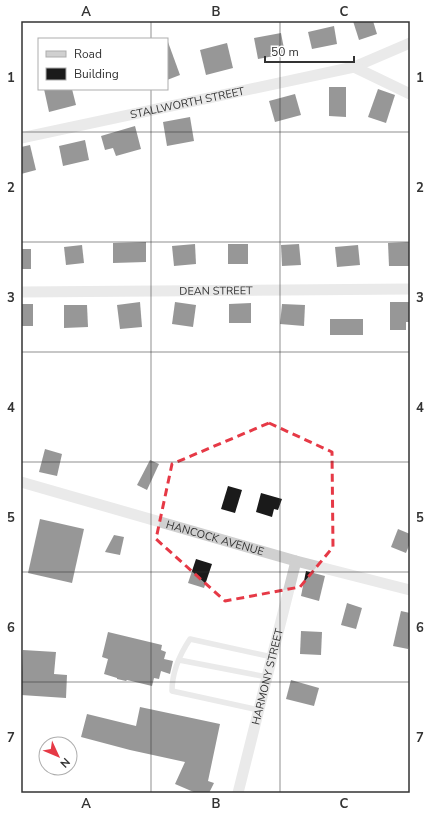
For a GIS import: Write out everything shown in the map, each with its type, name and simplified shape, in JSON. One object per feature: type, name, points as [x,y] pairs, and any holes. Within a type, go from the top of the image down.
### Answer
[{"type":"street","name":"STALLWORTH STREET","points":[[21,138],[354,67],[410,43]]},
{"type":"street","points":[[354,67],[410,94]]},
{"type":"street","name":"DEAN STREET","points":[[21,292],[410,289]]},
{"type":"street","name":"HANCOCK AVENUE","points":[[21,482],[296,561],[410,590]]},
{"type":"street","name":"HARMONY STREET","points":[[238,793],[296,561]]},
{"type":"lane","points":[[259,710],[172,691],[172,682],[183,650],[190,640],[272,657]]},
{"type":"lane","points":[[179,660],[267,677]]},
{"type":"highlighted area","points":[[269,423],[332,452],[333,547],[300,587],[225,601],[156,539],[172,464]]},
{"type":"building","points":[[353,21],[373,21],[377,34],[359,40]]},
{"type":"building","points":[[334,26],[337,44],[312,49],[308,32]]},
{"type":"building","points":[[281,33],[285,54],[258,59],[254,38]]},
{"type":"building","points":[[168,42],[180,75],[168,80]]},
{"type":"building","points":[[227,43],[233,68],[206,75],[200,50]]},
{"type":"building","points":[[329,87],[346,87],[346,117],[329,116]]},
{"type":"building","points":[[378,89],[395,95],[386,123],[368,117]]},
{"type":"building","points":[[44,90],[72,90],[76,105],[49,112]]},
{"type":"building","points":[[295,94],[301,115],[275,122],[269,101]]},
{"type":"building","points":[[190,117],[194,141],[167,146],[163,122]]},
{"type":"building","points":[[135,126],[141,149],[116,156],[113,148],[105,150],[101,136]]},
{"type":"building","points":[[85,140],[89,160],[63,166],[59,146]]},
{"type":"building","points":[[30,145],[36,170],[21,174],[21,147]]},
{"type":"building","points":[[146,242],[146,262],[113,263],[113,243]]},
{"type":"building","points":[[410,242],[410,266],[389,266],[388,243]]},
{"type":"building","points":[[195,244],[196,264],[174,266],[172,246]]},
{"type":"building","points":[[228,244],[248,244],[248,264],[228,264]]},
{"type":"building","points":[[299,244],[301,265],[282,266],[281,245]]},
{"type":"building","points":[[82,245],[84,263],[66,265],[64,247]]},
{"type":"building","points":[[358,245],[360,265],[337,267],[335,247]]},
{"type":"building","points":[[21,249],[31,249],[31,269],[21,269]]},
{"type":"building","points":[[140,302],[142,327],[120,329],[117,305]]},
{"type":"building","points":[[175,302],[196,305],[193,327],[172,324]]},
{"type":"building","points":[[390,302],[410,302],[410,322],[406,322],[406,330],[390,330]]},
{"type":"building","points":[[251,303],[251,323],[229,323],[229,304]]},
{"type":"building","points":[[21,304],[33,304],[33,326],[21,326]]},
{"type":"building","points":[[282,304],[305,305],[304,326],[280,324]]},
{"type":"building","points":[[64,305],[87,305],[88,327],[64,328]]},
{"type":"building","points":[[330,319],[363,319],[363,335],[330,335]]},
{"type":"building","points":[[45,449],[62,454],[57,476],[39,472]]},
{"type":"building","points":[[150,460],[159,464],[147,490],[137,485]]},
{"type":"building","points":[[228,486],[242,490],[235,513],[221,509]]},
{"type":"building","points":[[261,493],[282,499],[278,510],[274,509],[272,517],[256,512]]},
{"type":"building","points":[[40,519],[84,529],[72,583],[28,573]]},
{"type":"building","points":[[398,529],[410,534],[410,543],[406,553],[391,547]]},
{"type":"building","points":[[114,535],[124,537],[120,555],[105,552]]},
{"type":"building","points":[[196,559],[212,564],[204,588],[188,583]]},
{"type":"building","points":[[306,571],[325,576],[319,601],[301,596]]},
{"type":"building","points":[[347,603],[362,608],[356,629],[341,625]]},
{"type":"building","points":[[401,611],[410,613],[410,640],[408,649],[393,646]]},
{"type":"building","points":[[301,631],[322,632],[321,655],[300,654]]},
{"type":"building","points":[[108,632],[162,645],[161,650],[166,652],[164,659],[173,661],[170,674],[161,671],[159,679],[154,678],[152,686],[117,679],[104,674],[108,659],[102,657]]},
{"type":"building","points":[[23,650],[56,652],[54,674],[67,675],[66,698],[21,695]]},
{"type":"building","points":[[291,680],[319,688],[314,706],[286,699]]},
{"type":"building","points":[[140,707],[220,724],[208,781],[214,783],[209,793],[196,793],[175,784],[185,762],[81,737],[87,714],[136,726]]}]
